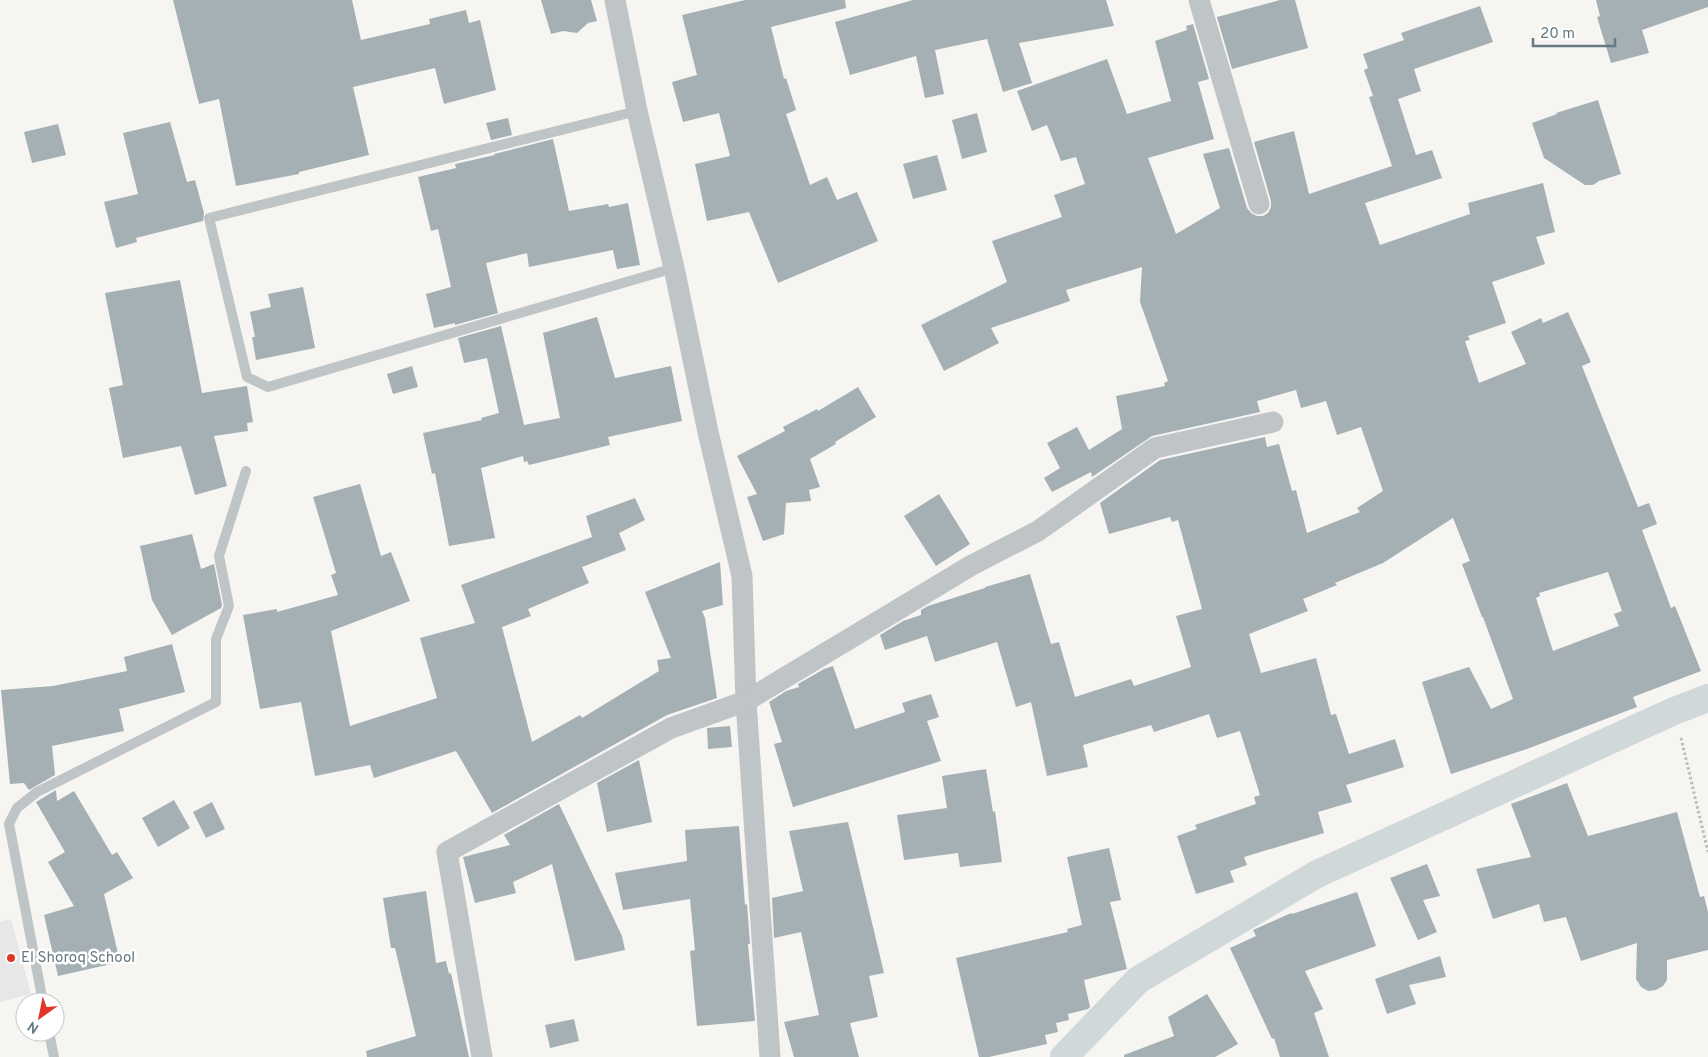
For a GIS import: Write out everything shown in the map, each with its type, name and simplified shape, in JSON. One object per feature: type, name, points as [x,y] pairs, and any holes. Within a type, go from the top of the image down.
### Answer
[{"type":"street","points":[[615,0],[708,432],[742,576],[746,701],[770,1057]]},
{"type":"street","points":[[1200,0],[1259,204]]},
{"type":"street","points":[[482,1057],[446,852],[671,728],[746,701],[972,565],[1038,531],[1155,448],[1273,422]]},
{"type":"street","points":[[1064,1057],[1138,980],[1317,874],[1674,711],[1708,698]]},
{"type":"lane","points":[[638,111],[209,218],[247,377],[268,387],[674,268]]},
{"type":"lane","points":[[41,992],[9,824],[16,808],[38,792],[216,702],[216,639],[229,606],[219,556],[246,471]]},
{"type":"lane","points":[[51,1042],[54,1057]]},
{"type":"path","points":[[1674,711],[1708,852]]},
{"type":"shaded area","name":"El Shoroq School","points":[[11,919],[30,992],[15,992],[15,998],[0,1002],[0,922]]},
{"type":"building","points":[[173,0],[352,0],[361,40],[430,24],[429,19],[466,10],[469,23],[480,20],[496,90],[444,104],[435,68],[353,87],[369,155],[299,172],[299,174],[236,186],[219,99],[199,104]]},
{"type":"building","points":[[541,0],[591,0],[597,21],[588,23],[577,33],[563,31],[551,34]]},
{"type":"building","points":[[745,0],[845,0],[846,8],[771,27],[784,79],[786,78],[796,110],[786,114],[810,185],[827,177],[837,200],[857,192],[878,241],[778,283],[749,212],[707,221],[695,164],[730,156],[719,113],[683,122],[672,82],[697,75],[682,15]]},
{"type":"building","points":[[913,0],[1106,0],[1114,26],[1019,43],[1032,83],[1003,92],[987,39],[935,50],[944,94],[925,98],[916,56],[850,75],[835,22]]},
{"type":"building","points":[[1280,0],[1295,0],[1308,48],[1232,69],[1217,17]]},
{"type":"building","points":[[1596,0],[1708,0],[1708,7],[1642,30],[1649,53],[1611,63],[1597,17],[1600,16]]},
{"type":"building","points":[[1480,6],[1493,42],[1414,69],[1421,91],[1398,99],[1416,155],[1432,150],[1442,178],[1365,203],[1380,245],[1470,214],[1468,203],[1543,183],[1555,232],[1536,237],[1545,264],[1492,282],[1506,323],[1468,336],[1470,340],[1465,341],[1479,383],[1526,364],[1511,332],[1541,318],[1543,323],[1568,312],[1591,362],[1582,366],[1638,507],[1649,503],[1657,524],[1642,530],[1671,608],[1675,606],[1701,671],[1633,697],[1637,707],[1527,749],[1451,774],[1422,682],[1469,667],[1491,709],[1513,699],[1462,564],[1470,561],[1453,518],[1383,563],[1303,599],[1308,611],[1249,634],[1261,673],[1316,658],[1331,715],[1336,714],[1349,754],[1395,739],[1404,767],[1346,785],[1352,802],[1318,812],[1324,833],[1244,857],[1247,865],[1230,871],[1234,882],[1196,894],[1177,836],[1197,829],[1195,825],[1256,804],[1254,797],[1260,795],[1240,731],[1217,738],[1209,714],[1154,732],[1151,725],[1083,745],[1088,767],[1047,776],[1031,702],[1016,707],[997,642],[935,662],[927,636],[885,650],[880,635],[903,621],[921,615],[921,610],[928,606],[1030,574],[1051,644],[1059,642],[1075,697],[1131,679],[1134,686],[1191,667],[1176,616],[1202,609],[1178,520],[1172,522],[1170,517],[1109,534],[1100,503],[1160,460],[1265,437],[1267,447],[1279,444],[1292,491],[1296,490],[1307,533],[1360,512],[1357,508],[1383,491],[1361,427],[1337,435],[1326,401],[1301,408],[1296,390],[1257,401],[1260,412],[1152,436],[1092,477],[1091,472],[1052,492],[1044,478],[1060,468],[1047,443],[1077,427],[1089,450],[1122,429],[1116,396],[1165,386],[1164,383],[1168,381],[1140,302],[1142,267],[1066,290],[1070,301],[991,328],[999,343],[944,371],[921,325],[1007,282],[992,241],[1062,217],[1054,195],[1085,184],[1076,157],[1061,161],[1047,125],[1032,131],[1017,91],[1107,59],[1127,114],[1171,101],[1155,41],[1187,30],[1186,26],[1193,24],[1209,79],[1198,82],[1214,139],[1148,158],[1176,234],[1220,208],[1203,154],[1229,148],[1247,208],[1257,216],[1263,216],[1268,213],[1271,201],[1254,142],[1294,131],[1309,194],[1392,166],[1369,97],[1373,96],[1364,70],[1368,68],[1363,54],[1404,40],[1401,33]],"holes":[[[1608,572],[1622,611],[1614,614],[1619,626],[1553,651],[1536,598],[1540,596],[1539,593]]]},
{"type":"building","points":[[1598,100],[1621,174],[1599,181],[1593,185],[1585,185],[1544,158],[1532,123],[1556,113]]},
{"type":"building","points":[[977,113],[987,152],[962,159],[952,120]]},
{"type":"building","points":[[508,118],[512,135],[491,140],[486,123]]},
{"type":"building","points":[[170,122],[187,182],[195,180],[204,213],[203,221],[136,238],[137,242],[116,248],[104,202],[138,194],[123,133]]},
{"type":"building","points":[[58,124],[66,155],[32,163],[24,132]]},
{"type":"building","points":[[553,139],[569,211],[608,204],[609,207],[628,203],[640,265],[617,269],[613,250],[529,267],[527,253],[486,263],[498,313],[455,325],[455,323],[434,328],[426,294],[451,287],[438,229],[431,231],[418,177],[456,168],[455,164]]},
{"type":"building","points":[[937,155],[947,190],[913,199],[903,164]]},
{"type":"building","points":[[180,280],[202,393],[247,386],[253,422],[247,423],[248,431],[214,436],[227,486],[195,495],[181,446],[123,458],[109,388],[123,385],[105,293]]},
{"type":"building","points":[[303,287],[315,348],[256,360],[252,337],[255,337],[250,312],[271,307],[268,294]]},
{"type":"building","points":[[597,317],[615,378],[671,366],[682,421],[608,437],[610,445],[529,465],[527,461],[524,462],[523,456],[481,468],[495,538],[449,546],[435,473],[432,474],[423,433],[482,420],[481,418],[499,413],[487,358],[464,363],[458,338],[501,326],[524,425],[560,418],[543,333]]},
{"type":"building","points":[[412,366],[418,387],[393,394],[387,374]]},
{"type":"building","points":[[858,387],[876,417],[810,459],[820,487],[809,490],[811,501],[786,503],[784,534],[763,541],[747,497],[757,494],[737,456],[785,431],[783,427],[817,409],[818,411]]},
{"type":"building","points":[[360,484],[381,556],[391,552],[410,601],[331,631],[350,726],[437,698],[420,638],[475,623],[461,585],[592,537],[586,516],[635,498],[645,520],[619,533],[626,550],[582,567],[589,583],[528,609],[531,616],[502,627],[532,742],[580,715],[582,718],[659,671],[657,660],[671,658],[645,592],[720,562],[723,605],[702,611],[705,618],[717,698],[667,715],[492,813],[456,751],[374,778],[370,765],[315,776],[301,702],[260,709],[243,615],[277,609],[277,612],[338,595],[331,575],[336,573],[313,497]]},
{"type":"building","points":[[939,494],[970,544],[936,566],[904,516]]},
{"type":"building","points":[[192,534],[201,569],[214,564],[222,605],[221,608],[172,635],[152,600],[140,546]]},
{"type":"building","points":[[172,644],[185,692],[119,709],[124,731],[52,746],[55,775],[29,790],[24,783],[10,784],[1,690],[53,686],[127,671],[124,657]]},
{"type":"building","points":[[833,666],[855,729],[905,712],[902,703],[931,694],[939,717],[927,721],[941,761],[793,807],[774,744],[782,742],[769,702],[786,691],[799,687],[798,684],[824,669]]},
{"type":"building","points":[[730,726],[732,747],[708,749],[707,728]]},
{"type":"building","points":[[639,760],[652,822],[607,832],[597,783]]},
{"type":"building","points":[[986,769],[993,812],[995,811],[1002,862],[960,867],[958,853],[904,860],[897,815],[947,808],[942,776]]},
{"type":"building","points":[[1567,783],[1588,836],[1677,812],[1700,897],[1704,896],[1708,912],[1708,950],[1667,960],[1667,980],[1663,986],[1656,990],[1648,991],[1641,987],[1636,979],[1637,943],[1581,961],[1566,917],[1544,922],[1539,904],[1493,919],[1476,869],[1531,857],[1511,804]]},
{"type":"building","points":[[56,790],[57,801],[74,791],[112,855],[117,852],[133,878],[104,894],[120,962],[58,976],[44,915],[74,906],[48,862],[65,852],[36,802]]},
{"type":"building","points":[[174,800],[190,828],[158,847],[142,818]]},
{"type":"building","points":[[212,802],[225,829],[206,838],[193,812]]},
{"type":"building","points":[[559,804],[622,936],[625,950],[575,961],[552,864],[513,882],[516,893],[475,903],[463,857],[510,845],[504,835]]},
{"type":"building","points":[[848,822],[884,973],[869,976],[878,1017],[850,1023],[859,1057],[794,1057],[784,1022],[819,1015],[801,932],[774,938],[772,898],[803,891],[789,831]]},
{"type":"building","points":[[739,826],[745,905],[747,904],[750,944],[748,944],[755,1021],[697,1026],[690,951],[695,950],[690,899],[623,910],[615,873],[687,861],[685,830]]},
{"type":"building","points":[[1109,848],[1121,900],[1110,902],[1127,969],[1084,980],[1090,1007],[1068,1014],[1069,1020],[1056,1023],[1058,1032],[1045,1035],[1047,1044],[989,1057],[979,1057],[956,958],[1068,932],[1067,929],[1082,925],[1067,857]]},
{"type":"building","points":[[1427,864],[1440,896],[1423,900],[1437,932],[1418,940],[1390,878]]},
{"type":"building","points":[[426,891],[436,963],[446,961],[449,974],[451,973],[469,1057],[367,1057],[366,1051],[416,1036],[395,948],[391,948],[383,898]]},
{"type":"building","points":[[1357,892],[1376,946],[1305,971],[1323,1009],[1314,1013],[1329,1057],[1280,1057],[1274,1038],[1272,1039],[1230,948],[1256,936],[1253,930],[1291,913]]},
{"type":"building","points":[[1440,956],[1446,977],[1409,985],[1416,1004],[1387,1014],[1375,979]]},
{"type":"building","points":[[1207,994],[1238,1044],[1215,1057],[1124,1057],[1124,1055],[1174,1036],[1168,1017]]},
{"type":"building","points":[[574,1019],[579,1041],[550,1048],[545,1025]]},
{"type":"place","name":"El Shoroq School","points":[[11,958]]}]
